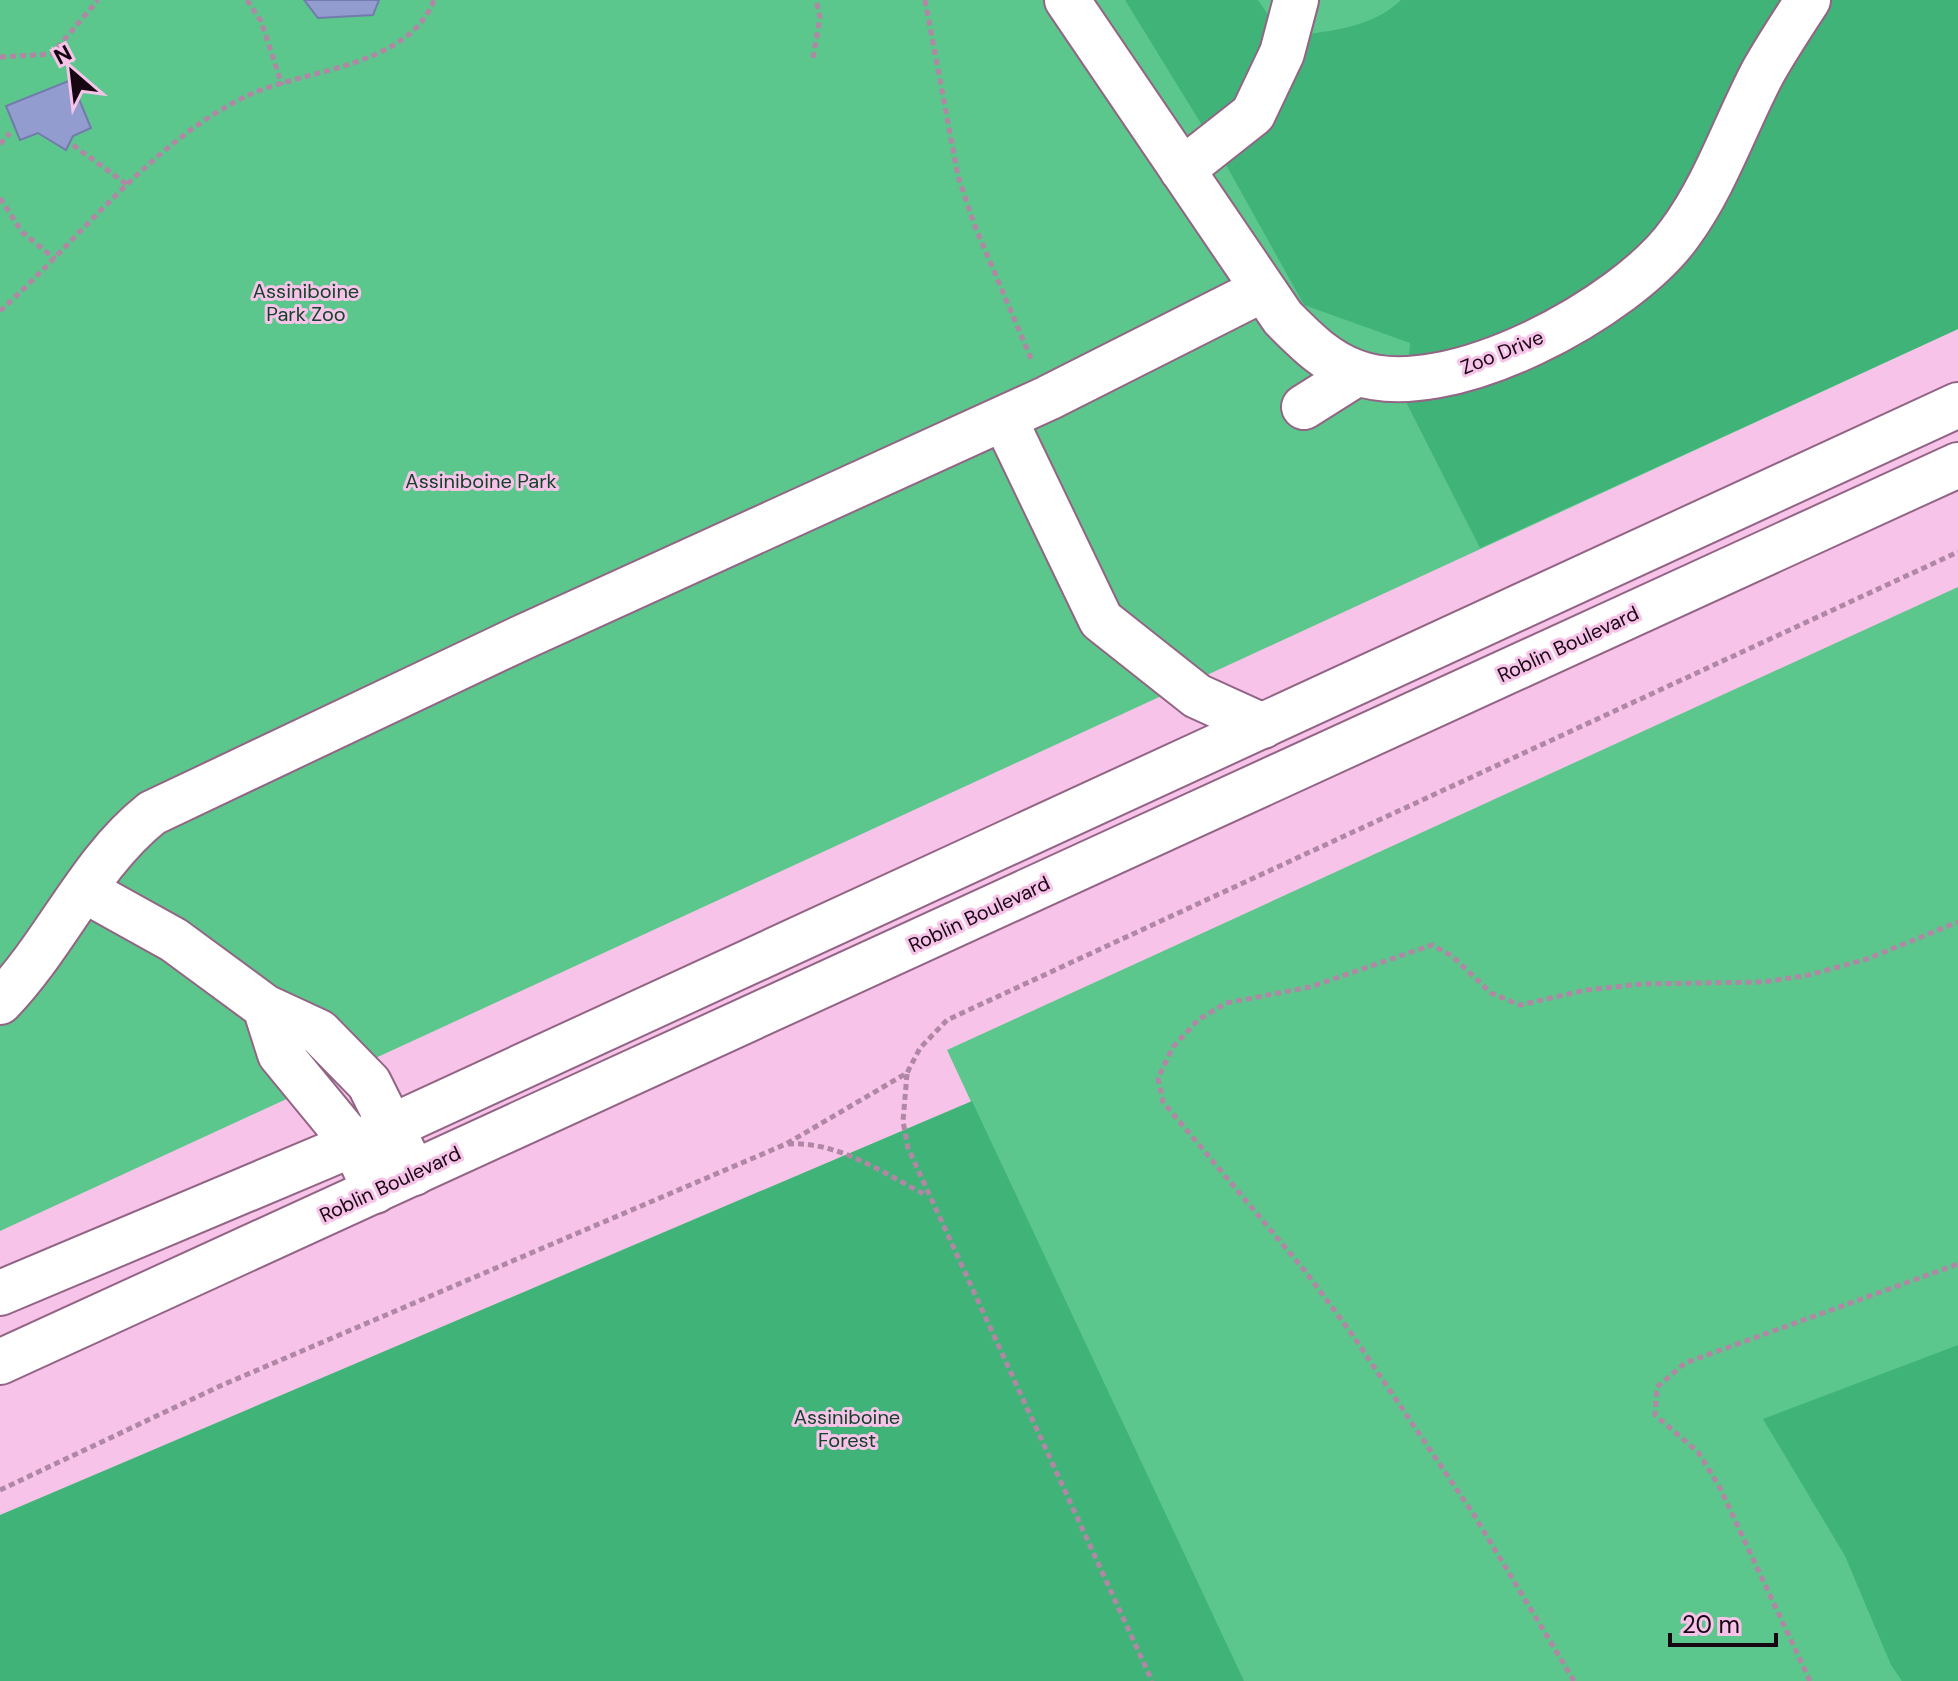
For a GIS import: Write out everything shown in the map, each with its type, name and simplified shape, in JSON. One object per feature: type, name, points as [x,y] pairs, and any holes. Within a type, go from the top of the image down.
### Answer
[{"type":"main road","name":"Zoo Drive","points":[[1067,0],[1283,318],[1327,359],[1358,373],[1396,378],[1433,376],[1476,366],[1575,320],[1627,287],[1657,262],[1697,208],[1764,71],[1808,0]]},
{"type":"main road","points":[[1182,170],[1253,114],[1282,53],[1296,0]]},
{"type":"main road","points":[[0,1002],[44,950],[124,836],[152,813],[1048,398],[1262,290]]},
{"type":"main road","points":[[1304,407],[1358,373]]},
{"type":"main road","points":[[0,1293],[354,1144],[1958,405]]},
{"type":"main road","points":[[1004,418],[1101,620],[1197,696],[1263,726]]},
{"type":"main road","name":"Roblin Boulevard","points":[[0,1362],[1958,465]]},
{"type":"main road","points":[[84,890],[174,940],[265,1007],[319,1032],[369,1083],[414,1173]]},
{"type":"main road","points":[[265,1007],[280,1054],[354,1144],[375,1191]]},
{"type":"main road","points":[[0,1266],[59,1269]]},
{"type":"path","points":[[0,57],[52,54],[98,0]]},
{"type":"path","points":[[247,0],[261,21],[282,85]]},
{"type":"path","points":[[0,311],[177,139],[251,94],[331,71],[386,48],[411,31],[434,0]]},
{"type":"path","points":[[813,58],[820,17],[816,0]]},
{"type":"path","points":[[925,0],[958,176],[974,224],[1048,398]]},
{"type":"path","points":[[0,144],[10,133]]},
{"type":"path","points":[[73,145],[129,186]]},
{"type":"path","points":[[0,198],[22,232],[55,259]]},
{"type":"path","points":[[1152,1681],[942,1217],[927,1196],[908,1148],[903,1121],[907,1073],[926,1041],[947,1020],[1958,552]]},
{"type":"path","points":[[1574,1681],[1474,1515],[1349,1330],[1163,1102],[1158,1078],[1173,1047],[1198,1020],[1226,1003],[1310,987],[1432,945],[1452,956],[1470,977],[1491,993],[1520,1005],[1614,987],[1763,982],[1809,975],[1867,959],[1958,922]]},
{"type":"path","points":[[0,1490],[220,1386],[786,1144],[907,1073]]},
{"type":"path","points":[[786,1144],[809,1143],[856,1158],[927,1196]]},
{"type":"path","points":[[1810,1681],[1719,1486],[1698,1452],[1655,1415],[1657,1387],[1685,1363],[1958,1264]]},
{"type":"green space","name":"Assiniboine Park","points":[[0,0],[1958,0],[1958,329],[0,1231]]},
{"type":"green space","points":[[1125,0],[1258,0],[1271,19],[1257,78],[1208,135]]},
{"type":"green space","points":[[1401,0],[1958,0],[1958,329],[1480,548],[1406,402],[1410,343],[1304,305],[1225,163],[1296,36],[1365,22],[1378,17]]},
{"type":"green space","points":[[1958,587],[1958,1681],[1241,1681],[947,1050]]},
{"type":"green space","name":"Assiniboine Forest","points":[[972,1101],[1244,1681],[0,1681],[0,1515]]},
{"type":"green space","points":[[1958,1345],[1958,1681],[1902,1681],[1891,1665],[1845,1556],[1763,1419]]},
{"type":"building","points":[[304,0],[379,0],[373,15],[318,18]]},
{"type":"building","points":[[71,80],[91,128],[73,136],[66,150],[38,133],[20,140],[6,106]]},
{"type":"park label","name":"Assiniboine Park Zoo","points":[[306,302]]}]
